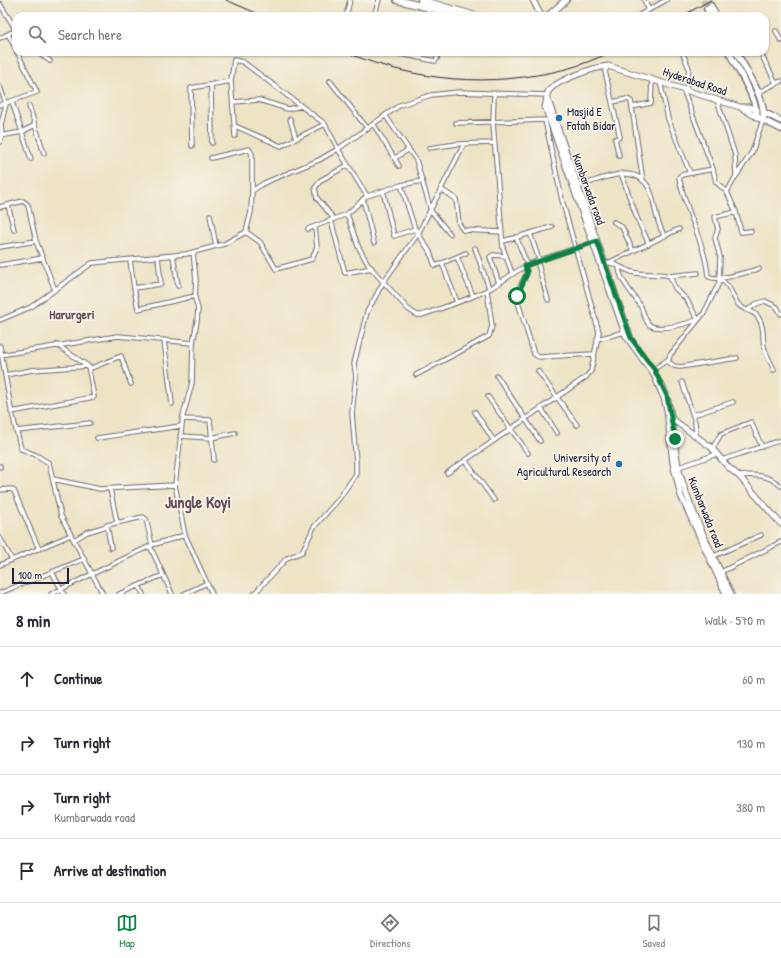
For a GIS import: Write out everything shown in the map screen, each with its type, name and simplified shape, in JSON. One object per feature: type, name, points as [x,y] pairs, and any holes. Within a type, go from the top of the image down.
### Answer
[{"type":"highway","points":[[397,0],[448,12]]},
{"type":"highway","points":[[421,0],[462,12]]},
{"type":"highway","points":[[553,12],[566,0]]},
{"type":"main road","points":[[710,12],[709,7],[713,12]]},
{"type":"main road","points":[[731,56],[757,114]]},
{"type":"main road","points":[[738,56],[757,93],[764,113],[763,120]]},
{"type":"main road","name":"Hyderabad Road","points":[[757,114],[764,113],[781,121]]},
{"type":"main road","name":"Hyderabad Road","points":[[757,114],[763,120],[781,128]]},
{"type":"street","points":[[347,12],[350,0]]},
{"type":"street","points":[[375,12],[379,0]]},
{"type":"street","points":[[533,0],[539,12]]},
{"type":"street","points":[[644,0],[649,10]]},
{"type":"street","points":[[645,12],[666,0]]},
{"type":"street","points":[[0,4],[12,24]]},
{"type":"street","points":[[429,12],[430,7]]},
{"type":"street","points":[[776,31],[781,41]]},
{"type":"street","points":[[0,38],[12,32]]},
{"type":"street","points":[[8,34],[12,42]]},
{"type":"street","points":[[0,105],[37,92],[19,56]]},
{"type":"street","points":[[43,56],[50,61]]},
{"type":"street","points":[[410,56],[435,61],[437,56]]},
{"type":"street","points":[[684,56],[689,68],[685,90],[713,169],[716,182],[727,192],[736,212],[741,232],[751,231]]},
{"type":"street","points":[[762,56],[776,83]]},
{"type":"street","points":[[235,136],[231,82],[234,60],[243,62],[325,124],[338,150],[367,196]]},
{"type":"street","points":[[608,66],[605,71],[620,136],[615,139],[619,156]]},
{"type":"street","name":"Hyderabad Road","points":[[547,97],[555,85],[597,67],[608,66],[740,108],[749,107],[757,114]]},
{"type":"street","points":[[632,107],[651,102],[652,79]]},
{"type":"street","points":[[330,81],[368,129]]},
{"type":"street","points":[[757,93],[781,81]]},
{"type":"street","points":[[192,146],[190,88],[231,82]]},
{"type":"street","points":[[660,82],[668,119],[690,173]]},
{"type":"street","points":[[211,85],[212,143]]},
{"type":"street","points":[[0,87],[6,104],[1,124],[0,142]]},
{"type":"street","points":[[252,191],[264,183],[319,160],[338,150],[400,105],[431,95],[459,92],[547,97]]},
{"type":"street","points":[[494,95],[494,142],[502,241],[505,256],[512,272]]},
{"type":"street","name":"Kumbarwada road","points":[[547,97],[545,107],[547,120],[595,242],[607,262],[632,341],[654,369],[667,396],[679,467],[689,501],[731,594]]},
{"type":"street","name":"Kumbarwada road","points":[[547,97],[625,332],[629,342],[654,375],[664,398],[667,410],[673,464],[682,496],[726,594]]},
{"type":"street","points":[[612,102],[630,99],[643,181]]},
{"type":"street","points":[[233,102],[259,100],[288,110],[300,106]]},
{"type":"street","points":[[717,100],[735,155],[736,176]]},
{"type":"street","points":[[12,102],[31,159]]},
{"type":"street","points":[[29,106],[44,153]]},
{"type":"street","points":[[385,115],[416,160],[431,211],[450,234]]},
{"type":"street","points":[[290,119],[296,139]]},
{"type":"street","points":[[447,474],[465,460],[588,376],[599,332],[582,277],[577,248],[562,200],[547,120],[493,123],[456,123]]},
{"type":"street","points":[[727,192],[752,152],[763,120]]},
{"type":"street","points":[[235,126],[281,146],[325,124]]},
{"type":"street","points":[[1,136],[22,132],[35,125]]},
{"type":"street","points":[[374,125],[399,166]]},
{"type":"street","points":[[429,148],[494,142]]},
{"type":"street","points":[[254,594],[287,558],[302,552],[314,527],[338,500],[355,476],[356,465],[352,415],[356,376],[354,364],[367,312],[384,281],[418,234],[442,190],[464,144]]},
{"type":"street","points":[[0,320],[31,307],[92,263],[193,252],[224,244],[246,232],[251,212],[252,154],[248,149],[211,158]]},
{"type":"street","points":[[395,158],[408,150]]},
{"type":"street","points":[[348,165],[325,177],[318,184],[315,188],[317,198],[333,220],[345,274],[372,268]]},
{"type":"street","points":[[713,169],[680,175],[679,177],[685,202],[692,218],[708,276],[710,278],[725,281],[730,287],[739,306],[748,310],[758,318],[764,334],[764,346],[774,370]]},
{"type":"street","points":[[577,187],[621,173],[637,176],[643,181],[651,192],[657,220],[664,235]]},
{"type":"street","points":[[621,173],[637,218],[649,244]]},
{"type":"street","points":[[308,229],[347,214],[367,196],[401,185],[422,182]]},
{"type":"street","points":[[401,185],[415,229],[435,266],[466,253]]},
{"type":"street","points":[[442,190],[456,199],[459,224],[463,230],[502,232]]},
{"type":"street","points":[[383,191],[394,236],[415,229]]},
{"type":"street","points":[[363,199],[374,243]]},
{"type":"street","points":[[0,206],[23,202],[26,203],[36,241],[55,290]]},
{"type":"street","points":[[8,205],[14,230]]},
{"type":"street","points":[[654,369],[666,361],[707,308],[719,283],[720,257],[715,238],[718,229],[715,217],[736,212]]},
{"type":"street","points":[[347,214],[358,246],[372,268],[408,309],[417,315],[422,315],[473,296],[488,289],[512,272],[526,265],[595,242]]},
{"type":"street","points":[[210,215],[216,246]]},
{"type":"street","points":[[614,222],[622,227],[633,251]]},
{"type":"street","points":[[246,232],[260,242],[276,269],[312,259],[317,247],[315,227]]},
{"type":"street","points":[[502,241],[552,227]]},
{"type":"street","points":[[607,262],[679,229]]},
{"type":"street","points":[[530,233],[548,300]]},
{"type":"street","points":[[516,237],[526,265],[527,273],[517,292],[517,299],[534,354],[539,357],[594,354]]},
{"type":"street","points":[[0,247],[36,241]]},
{"type":"street","points":[[416,375],[489,336],[492,326],[488,289],[475,248]]},
{"type":"street","points":[[193,252],[196,280],[195,296],[198,309],[193,343],[192,383],[182,419],[175,485],[185,535],[212,594]]},
{"type":"street","points":[[173,255],[178,286]]},
{"type":"street","points":[[498,283],[490,257],[493,255],[505,256]]},
{"type":"street","points":[[134,288],[161,284],[158,257]]},
{"type":"street","points":[[457,257],[473,296]]},
{"type":"street","points":[[0,265],[43,258]]},
{"type":"street","points":[[130,260],[138,309],[195,296]]},
{"type":"street","points":[[607,262],[641,274],[670,276],[698,273]]},
{"type":"street","points":[[442,263],[457,302]]},
{"type":"street","points":[[619,267],[624,283],[641,308],[648,324],[653,327],[680,326],[698,320]]},
{"type":"street","points":[[719,279],[758,269]]},
{"type":"street","points":[[670,276],[675,288],[687,300],[698,320]]},
{"type":"street","points":[[748,310],[756,304],[765,301],[777,307],[781,314]]},
{"type":"street","points":[[597,339],[625,332]]},
{"type":"street","points":[[1,355],[118,336],[193,343]]},
{"type":"street","points":[[164,340],[172,404]]},
{"type":"street","points":[[11,412],[93,397],[88,368],[57,345]]},
{"type":"street","points":[[0,346],[11,412],[21,449],[36,455],[49,463],[61,516],[103,594]]},
{"type":"street","points":[[4,375],[32,370],[88,368],[121,356],[131,384]]},
{"type":"street","points":[[666,361],[674,366],[680,367],[737,358]]},
{"type":"street","points":[[538,371],[577,425]]},
{"type":"street","points":[[497,376],[540,441]]},
{"type":"street","points":[[682,382],[696,426],[696,435]]},
{"type":"street","points":[[488,397],[528,453]]},
{"type":"street","points":[[693,415],[733,402]]},
{"type":"street","points":[[541,408],[557,433]]},
{"type":"street","points":[[475,412],[494,441]]},
{"type":"street","points":[[182,419],[210,420],[214,460]]},
{"type":"street","points":[[672,420],[696,435],[712,449],[739,476],[781,524]]},
{"type":"street","points":[[712,449],[721,434],[751,422],[762,446]]},
{"type":"street","points":[[16,431],[90,423]]},
{"type":"street","points":[[97,438],[181,426]]},
{"type":"street","points":[[180,436],[211,438],[235,433]]},
{"type":"street","points":[[722,460],[781,440]]},
{"type":"street","points":[[679,467],[717,454]]},
{"type":"street","points":[[465,460],[494,500]]},
{"type":"street","points":[[739,476],[755,474],[767,477],[781,486]]},
{"type":"street","points":[[53,479],[89,488],[110,489],[175,485]]},
{"type":"street","points":[[0,490],[11,489],[14,491],[39,549]]},
{"type":"street","points":[[110,489],[117,522]]},
{"type":"street","points":[[74,540],[87,532],[117,522],[144,517],[151,546],[172,594]]},
{"type":"street","points":[[107,526],[111,548]]},
{"type":"street","points":[[0,565],[71,535]]},
{"type":"street","points":[[51,594],[151,546],[185,535]]},
{"type":"street","points":[[714,556],[761,535]]},
{"type":"street","points":[[0,538],[12,560]]},
{"type":"street","points":[[721,572],[781,542]]},
{"type":"street","points":[[0,593],[84,559]]},
{"type":"street","points":[[52,572],[64,594]]},
{"type":"street","points":[[119,594],[163,575]]},
{"type":"street","points":[[184,594],[207,583]]},
{"type":"street","points":[[139,586],[142,594]]},
{"type":"tunnel","points":[[703,0],[707,9]]},
{"type":"tunnel","points":[[708,0],[711,6]]},
{"type":"railway","points":[[226,0],[254,12]]},
{"type":"railway","points":[[689,12],[711,0]]},
{"type":"railway","points":[[356,56],[399,70],[427,76],[482,80],[510,79],[538,75],[566,69],[602,56]]},
{"type":"place","name":"Masjid E Fatah Bidar","points":[[559,118]]},
{"type":"place","name":"University of Agricultural Research","points":[[619,464]]},
{"type":"district","name":"Harurgeri","points":[[72,314]]},
{"type":"district","name":"Jungle Koyi","points":[[198,502]]},
{"type":"route","points":[[517,296],[517,292],[527,273],[525,266],[527,264],[597,241],[631,338],[635,346],[654,369],[667,396],[671,409],[675,439]]}]
